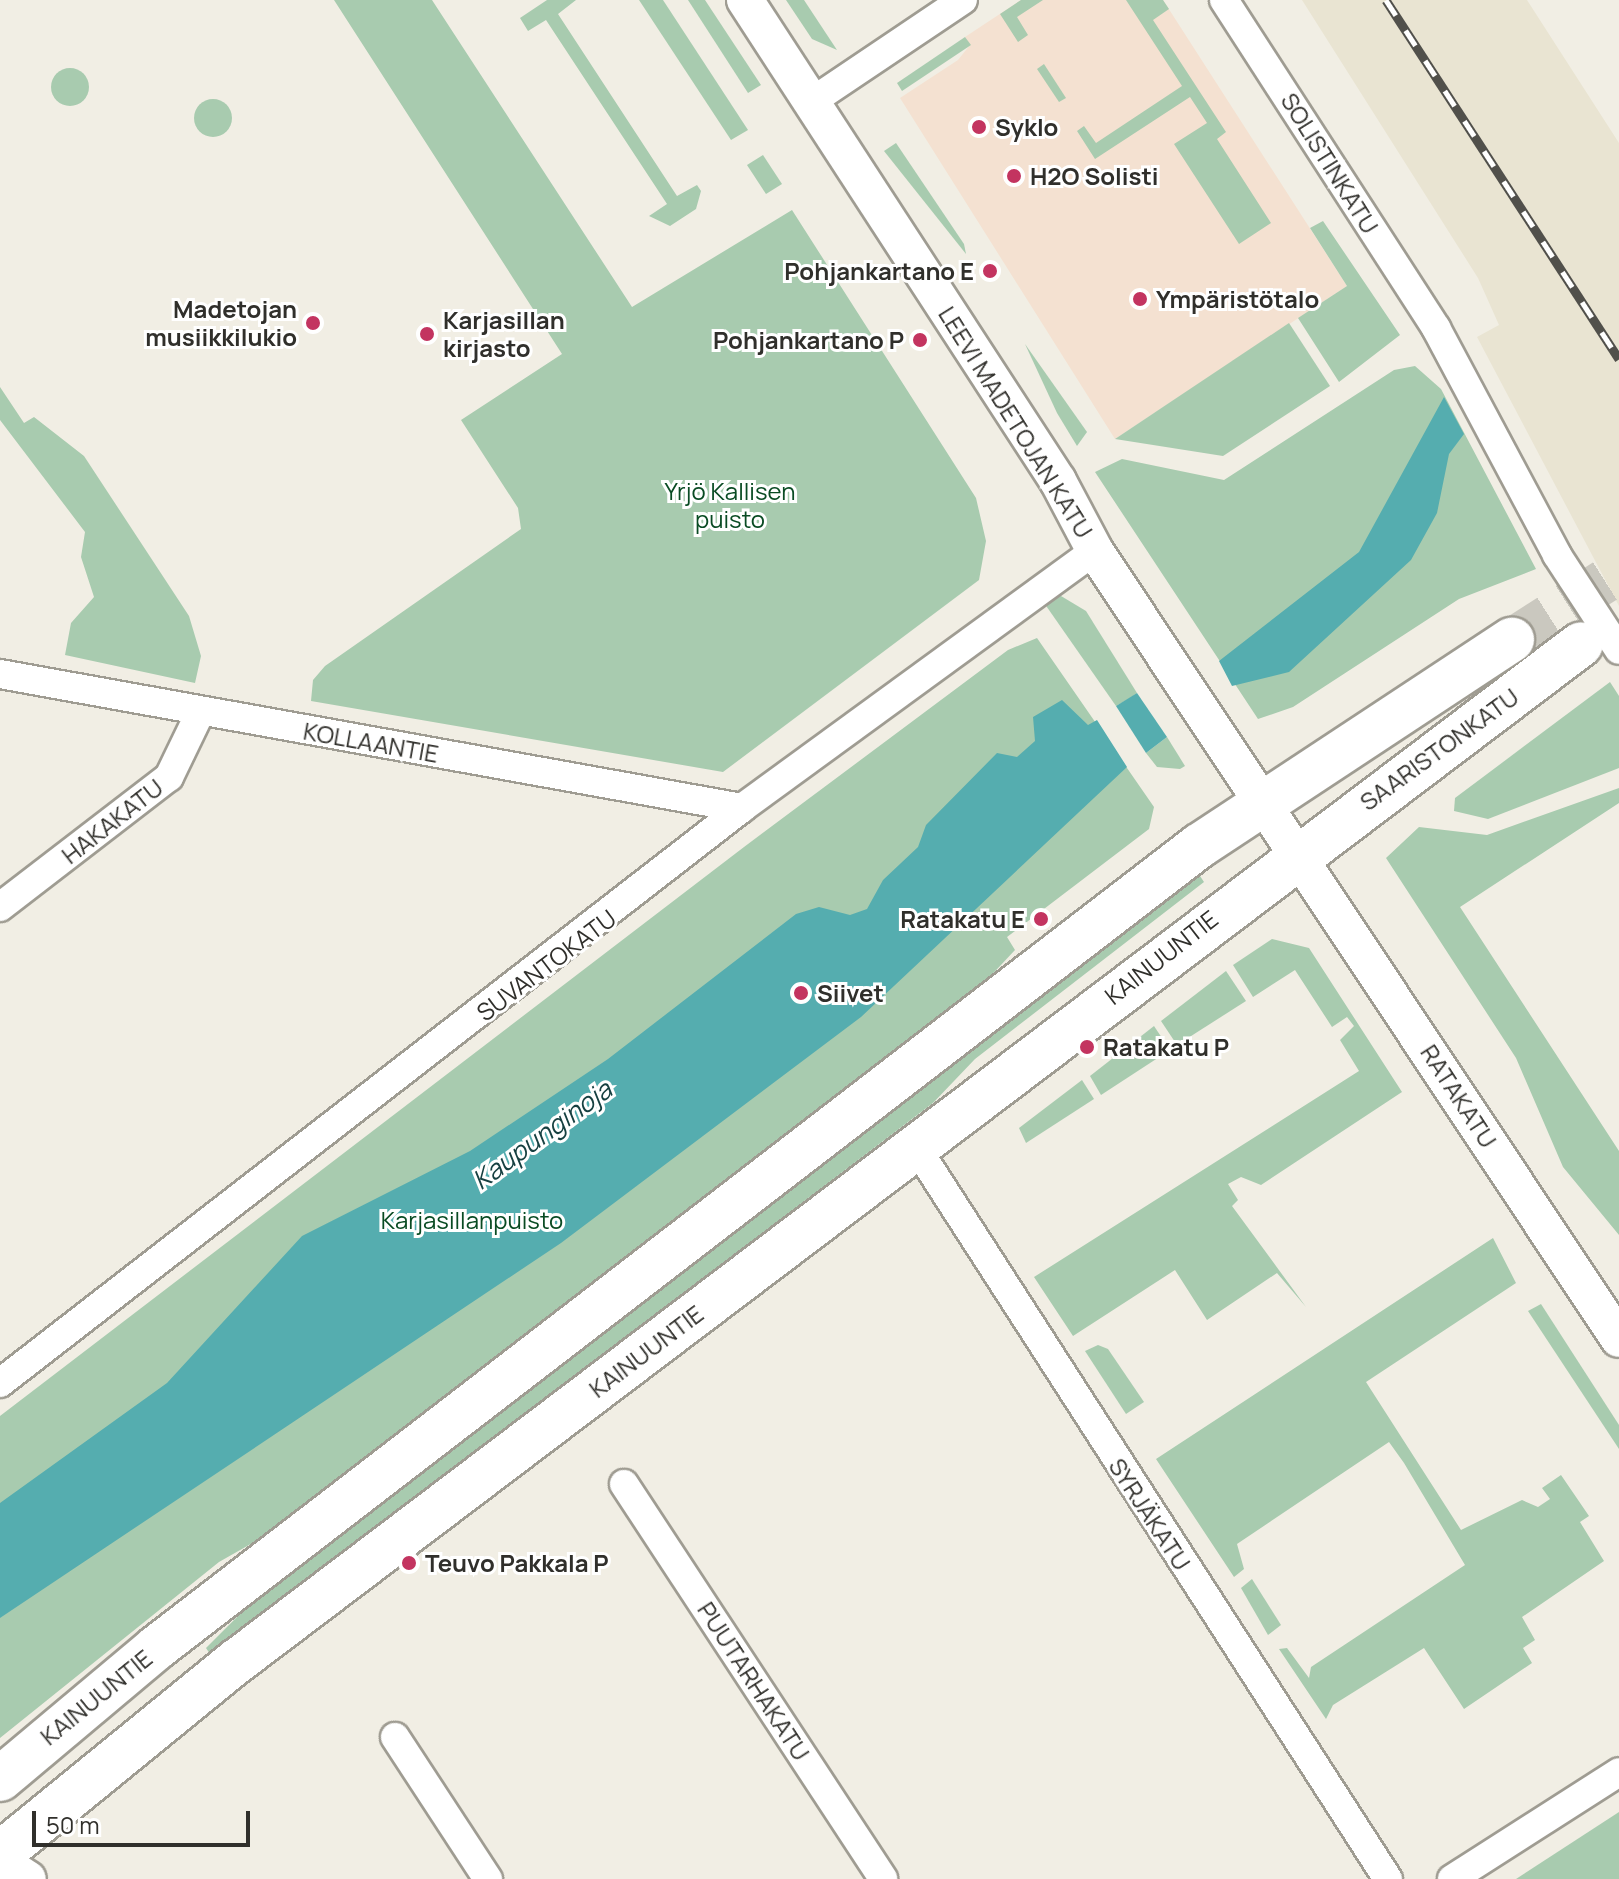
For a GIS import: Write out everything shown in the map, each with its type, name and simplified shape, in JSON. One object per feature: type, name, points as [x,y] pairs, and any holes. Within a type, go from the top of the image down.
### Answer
[{"type":"main road","name":"SAARISTONKATU","points":[[1262,803],[1512,640]]},
{"type":"main road","name":"SAARISTONKATU","points":[[1297,853],[1600,647]]},
{"type":"main road","name":"KAINUUNTIE","points":[[0,1779],[156,1648],[1262,803]]},
{"type":"main road","name":"KAINUUNTIE","points":[[0,1854],[225,1670],[916,1147],[1297,853]]},
{"type":"street","name":"LEEVI MADETOJAN KATU","points":[[745,0],[1058,481],[1095,551],[1297,853]]},
{"type":"street","points":[[811,102],[963,0]]},
{"type":"street","name":"SOLISTINKATU","points":[[1224,0],[1436,328],[1557,555],[1600,647]]},
{"type":"street","name":"SUVANTOKATU","points":[[0,1383],[742,808],[1095,551]]},
{"type":"street","name":"KOLLAANTIE","points":[[0,674],[199,715],[742,808]]},
{"type":"street","name":"HAKAKATU","points":[[0,907],[169,777],[199,715]]},
{"type":"street","name":"RATAKATU","points":[[1297,853],[1613,1317]]},
{"type":"street","name":"SYRJÄKATU","points":[[916,1147],[1388,1879]]},
{"type":"street","name":"PUUTARHAKATU","points":[[624,1484],[883,1879]]},
{"type":"street","points":[[395,1737],[488,1879]]},
{"type":"street","points":[[1452,1879],[1619,1772]]},
{"type":"street","points":[[0,1861],[28,1879]]},
{"type":"shaded area","points":[[1021,0],[1163,0],[1347,286],[1115,439],[900,98],[958,60],[970,45],[965,37]]},
{"type":"shaded area","points":[[1302,0],[1527,0],[1619,143],[1619,606],[1477,337],[1499,325],[1478,278]]},
{"type":"green space","name":"Yrjö Kallisen puisto","points":[[334,0],[432,0],[632,307],[792,210],[976,498],[986,541],[979,580],[723,772],[311,701],[313,680],[325,666],[521,529],[518,508],[461,420],[562,354]]},
{"type":"green space","points":[[547,0],[576,0],[558,14],[677,196],[697,185],[701,191],[696,209],[670,226],[649,216],[667,204],[546,20],[528,31],[520,18]]},
{"type":"green space","points":[[639,0],[663,0],[748,130],[731,140]]},
{"type":"green space","points":[[688,0],[705,0],[761,85],[748,93]]},
{"type":"green space","points":[[786,0],[804,0],[837,50],[812,39]]},
{"type":"green space","points":[[1021,0],[1043,0],[1017,17],[1028,35],[1018,42],[1000,14]]},
{"type":"green space","points":[[1126,0],[1163,0],[1169,9],[1153,20],[1226,132],[1217,139],[1271,223],[1239,244],[1174,144],[1207,123],[1190,97],[1095,159],[1077,131],[1084,126],[1096,143],[1182,86]]},
{"type":"green space","points":[[965,37],[971,45],[902,91],[897,83]]},
{"type":"green space","points":[[1044,64],[1066,98],[1059,102],[1037,69]]},
{"type":"green space","points":[[70,68],[83,74],[89,87],[83,100],[70,106],[57,100],[51,87],[57,74]]},
{"type":"green space","points":[[213,99],[226,105],[232,118],[226,131],[213,137],[200,131],[194,118],[200,105]]},
{"type":"green space","points":[[896,143],[964,244],[966,254],[884,151]]},
{"type":"green space","points":[[763,155],[782,184],[766,194],[747,165]]},
{"type":"green space","points":[[1323,221],[1400,335],[1339,382],[1298,318],[1347,286],[1310,228]]},
{"type":"green space","points":[[1289,323],[1330,386],[1223,456],[1115,439]]},
{"type":"green space","points":[[1025,344],[1087,432],[1077,446],[1057,413]]},
{"type":"green space","points":[[1415,366],[1441,389],[1536,569],[1459,599],[1293,707],[1258,719],[1095,472],[1122,459],[1224,480],[1394,370]]},
{"type":"green space","points":[[0,387],[24,423],[34,417],[84,456],[189,616],[201,656],[195,683],[65,655],[71,623],[94,597],[81,557],[85,532],[0,420]]},
{"type":"green space","points":[[1061,596],[1086,611],[1137,693],[1116,706],[1042,600]]},
{"type":"green space","name":"Karjasillanpuisto","points":[[1037,638],[1154,807],[1149,829],[1007,937],[1015,950],[970,998],[300,1516],[219,1562],[0,1738],[0,1416],[744,847],[1008,650]]},
{"type":"green space","points":[[1610,682],[1619,696],[1619,768],[1488,819],[1454,811],[1455,798]]},
{"type":"green space","points":[[1167,737],[1185,766],[1180,769],[1157,767],[1146,753]]},
{"type":"green space","points":[[1619,788],[1619,803],[1460,907],[1619,1151],[1619,1235],[1563,1167],[1516,1058],[1386,858],[1419,827],[1487,835]]},
{"type":"green space","points":[[1196,870],[1204,882],[975,1059],[933,1103],[210,1654],[206,1648],[286,1568]]},
{"type":"green space","points":[[1272,939],[1309,948],[1402,1092],[1261,1185],[1241,1177],[1228,1184],[1238,1200],[1232,1206],[1306,1307],[1277,1273],[1207,1320],[1175,1270],[1073,1336],[1034,1277],[1359,1071],[1340,1040],[1354,1026],[1347,1017],[1332,1027],[1295,970],[1253,997],[1233,965]]},
{"type":"green space","points":[[1226,971],[1246,1001],[1177,1045],[1161,1021]]},
{"type":"green space","points":[[1154,1026],[1170,1050],[1101,1095],[1090,1076]]},
{"type":"green space","points":[[1082,1080],[1094,1099],[1026,1143],[1019,1128]]},
{"type":"green space","points":[[1493,1238],[1516,1283],[1366,1382],[1461,1530],[1522,1500],[1538,1507],[1550,1499],[1542,1488],[1561,1475],[1589,1516],[1580,1522],[1604,1561],[1522,1617],[1535,1640],[1523,1648],[1532,1663],[1464,1709],[1424,1648],[1333,1705],[1326,1719],[1279,1649],[1287,1648],[1309,1678],[1311,1667],[1465,1565],[1404,1463],[1389,1442],[1237,1544],[1244,1569],[1234,1577],[1156,1459]]},
{"type":"green space","points":[[1541,1304],[1619,1425],[1619,1449],[1528,1311]]},
{"type":"green space","points":[[1098,1345],[1108,1349],[1144,1402],[1126,1414],[1085,1351]]},
{"type":"green space","points":[[1252,1579],[1281,1625],[1268,1635],[1241,1588]]},
{"type":"green space","points":[[1619,1812],[1619,1879],[1516,1879]]},
{"type":"water","points":[[1444,397],[1464,434],[1449,454],[1437,513],[1411,560],[1289,672],[1232,686],[1219,661],[1359,552]]},
{"type":"water","points":[[1137,693],[1167,737],[1146,753],[1116,706]]},
{"type":"water","name":"Kaupunginoja","points":[[1062,700],[1088,725],[1097,720],[1127,767],[861,1017],[561,1243],[0,1618],[0,1503],[167,1383],[302,1236],[470,1151],[608,1059],[796,914],[819,907],[850,915],[867,909],[883,880],[918,847],[926,825],[997,753],[1017,757],[1035,741],[1033,717]]},
{"type":"tunnel","points":[[1512,640],[1619,572]]},
{"type":"railway","points":[[1386,0],[1619,359]]},
{"type":"place","name":"Syklo","points":[[979,127]]},
{"type":"place","name":"H2O Solisti","points":[[1014,176]]},
{"type":"place","name":"Pohjankartano E","points":[[990,271]]},
{"type":"place","name":"Ympäristötalo","points":[[1140,299]]},
{"type":"place","name":"Madetojan musiikkilukio","points":[[313,323]]},
{"type":"place","name":"Karjasillan kirjasto","points":[[427,334]]},
{"type":"place","name":"Pohjankartano P","points":[[920,340]]},
{"type":"place","name":"Ratakatu E","points":[[1041,919]]},
{"type":"place","name":"Siivet","points":[[801,993]]},
{"type":"place","name":"Ratakatu P","points":[[1087,1047]]},
{"type":"place","name":"Teuvo Pakkala P","points":[[409,1563]]}]
